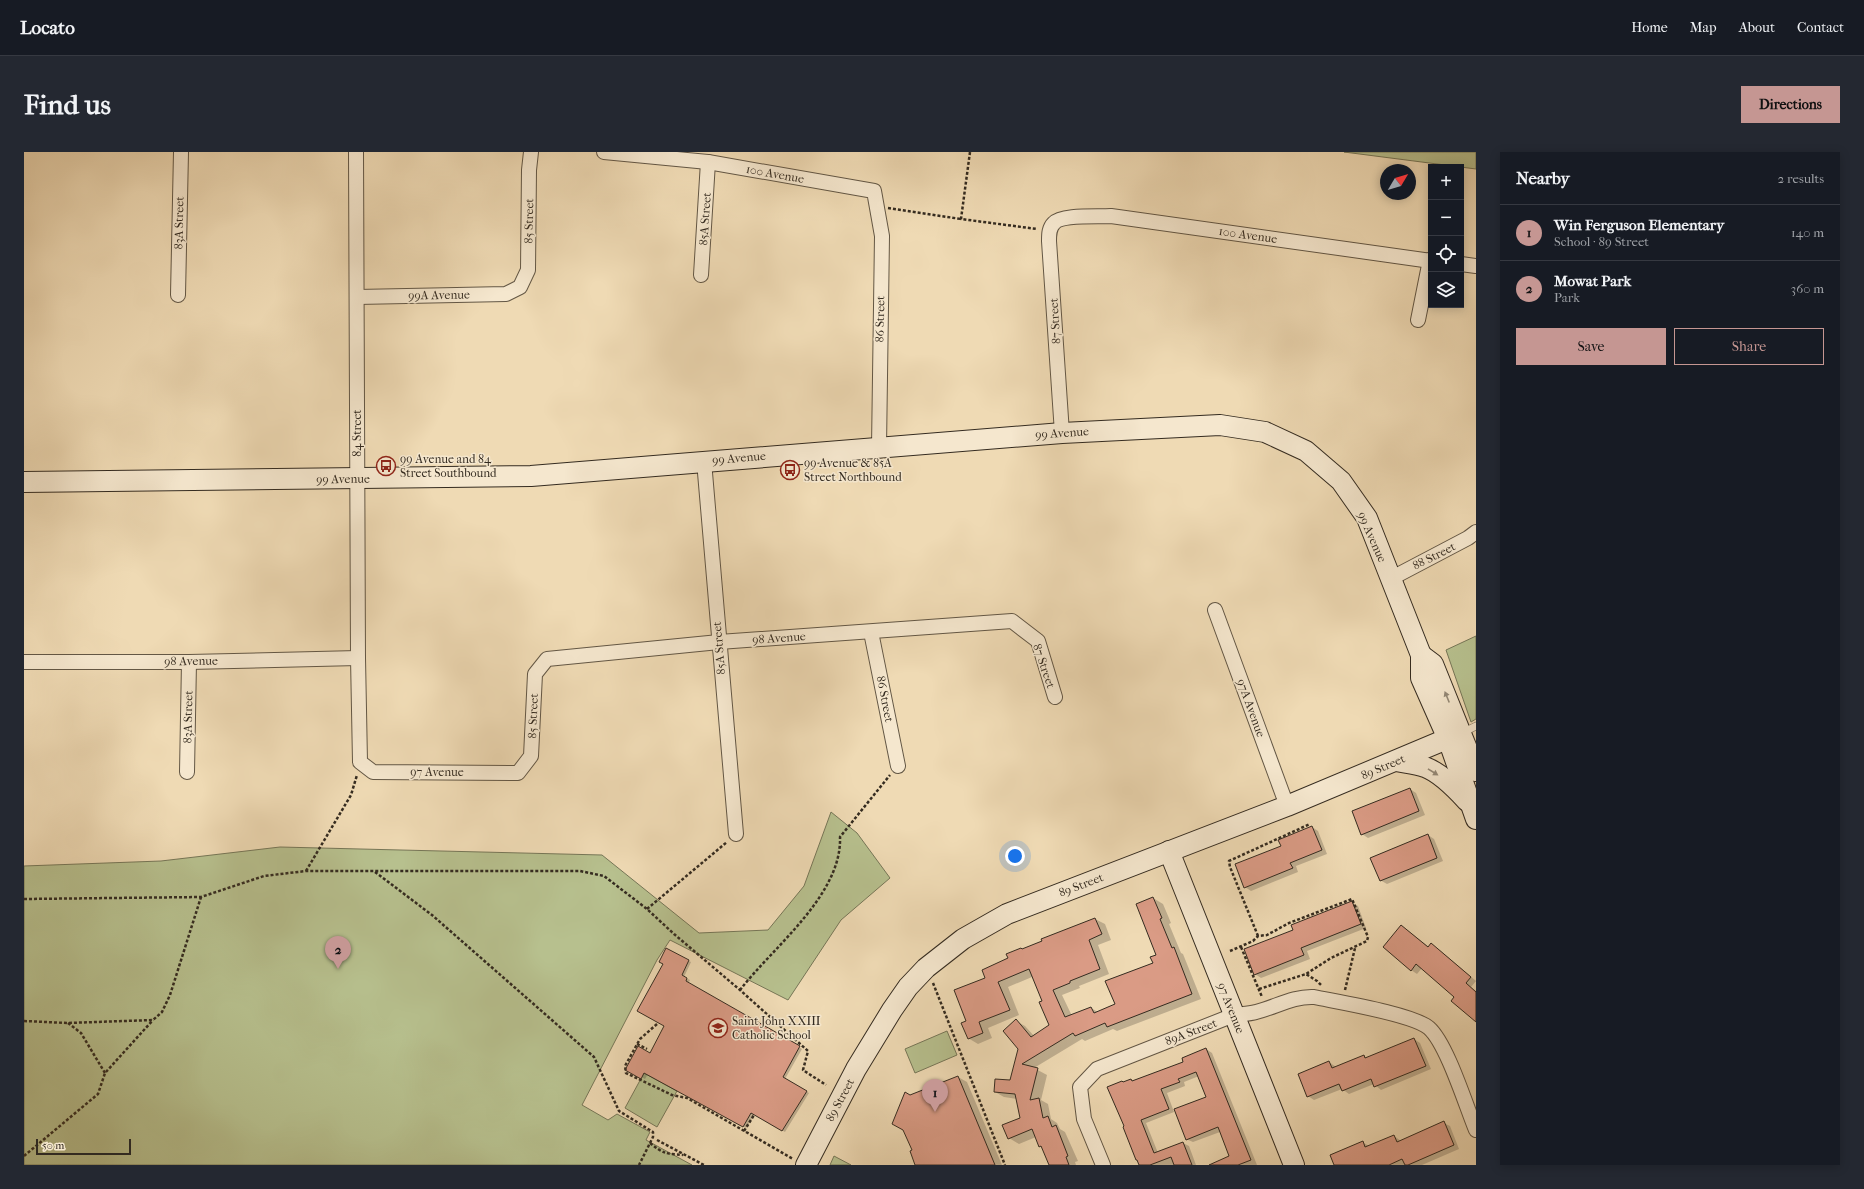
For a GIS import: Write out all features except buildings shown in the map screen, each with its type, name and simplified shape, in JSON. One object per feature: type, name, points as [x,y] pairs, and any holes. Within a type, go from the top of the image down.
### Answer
[{"type":"street","name":"83A Street","points":[[178,295],[181,152]]},
{"type":"street","name":"84 Street","points":[[356,152],[358,658],[360,762]]},
{"type":"street","name":"85 Street","points":[[520,287],[528,270],[529,170],[531,152]]},
{"type":"street","name":"100 Avenue","points":[[604,152],[708,162],[874,191]]},
{"type":"street","name":"85A Street","points":[[701,275],[708,162]]},
{"type":"street","name":"86 Street","points":[[874,191],[882,236],[879,447]]},
{"type":"street","name":"100 Avenue","points":[[1049,230],[1055,221],[1064,218],[1111,216],[1428,260]]},
{"type":"street","name":"87 Street","points":[[1049,230],[1062,433]]},
{"type":"street","points":[[1464,264],[1476,266]]},
{"type":"street","points":[[1418,320],[1428,270]]},
{"type":"street","name":"99A Avenue","points":[[357,297],[506,294],[520,287]]},
{"type":"street","name":"99 Avenue","points":[[24,482],[531,476],[1062,433],[1220,425],[1265,432],[1306,451],[1341,481],[1367,518],[1421,655],[1433,664],[1476,771]]},
{"type":"street","name":"85A Street","points":[[704,461],[736,834]]},
{"type":"street","name":"88 Street","points":[[1390,579],[1468,538],[1476,532]]},
{"type":"street","name":"97A Avenue","points":[[1215,610],[1287,806]]},
{"type":"street","name":"87 Street","points":[[1012,621],[1038,641],[1055,697]]},
{"type":"street","name":"98 Avenue","points":[[547,659],[719,642],[1012,621]]},
{"type":"street","name":"86 Street","points":[[871,632],[898,766]]},
{"type":"street","name":"98 Avenue","points":[[24,662],[189,662],[358,658]]},
{"type":"street","name":"85 Street","points":[[518,773],[531,756],[535,674],[547,659]]},
{"type":"street","name":"83A Street","points":[[187,772],[189,662]]},
{"type":"street","name":"99 Avenue","points":[[1462,733],[1473,812]]},
{"type":"street","name":"89 Street","points":[[802,1163],[874,1039],[908,987],[926,968],[957,943],[1007,914],[1169,850],[1287,806],[1462,733]]},
{"type":"street","points":[[1396,761],[1425,767],[1433,771],[1458,791],[1473,812]]},
{"type":"street","name":"97 Avenue","points":[[360,762],[373,772],[518,773]]},
{"type":"street","name":"97 Avenue","points":[[1169,850],[1294,1165]]},
{"type":"street","name":"89A Street","points":[[1103,1165],[1084,1119],[1080,1087],[1097,1069],[1234,1015],[1255,1013],[1297,998],[1314,997],[1416,1020],[1428,1027],[1434,1033],[1443,1048],[1476,1130]]},
{"type":"path","points":[[961,219],[970,152]]},
{"type":"path","points":[[876,206],[1049,230]]},
{"type":"path","points":[[306,871],[351,795],[360,762]]},
{"type":"path","points":[[740,990],[820,897],[837,862],[840,849],[840,837],[898,766]]},
{"type":"path","points":[[1258,936],[1230,867],[1229,861],[1310,824]]},
{"type":"path","points":[[647,909],[736,834]]},
{"type":"path","points":[[24,899],[201,897],[264,876],[306,871],[580,871],[604,876],[647,909],[808,1051],[803,1070],[826,1085]]},
{"type":"path","points":[[375,872],[432,915],[594,1057],[619,1111],[653,1132],[650,1143],[639,1165]]},
{"type":"path","points":[[24,1156],[98,1094],[105,1074],[153,1020],[162,1012],[170,995],[201,897]]},
{"type":"path","points":[[1230,951],[1241,947],[1258,936],[1267,935],[1289,922],[1352,899],[1368,937],[1365,943],[1331,958],[1306,974],[1260,989]]},
{"type":"path","points":[[1241,947],[1260,989],[1262,999]]},
{"type":"path","points":[[1344,994],[1355,948]]},
{"type":"path","points":[[926,968],[1005,1165]]},
{"type":"path","points":[[1306,974],[1319,982],[1321,989]]},
{"type":"path","points":[[24,1021],[67,1023],[153,1020]]},
{"type":"path","points":[[67,1023],[81,1033],[105,1074]]},
{"type":"path","points":[[657,1024],[640,1039],[625,1066],[626,1073],[672,1095],[687,1098],[744,1132],[802,1163]]},
{"type":"path","points":[[637,1044],[647,1049]]},
{"type":"path","points":[[744,1132],[754,1115]]},
{"type":"path","points":[[657,1140],[704,1165]]},
{"type":"path","points":[[650,1143],[656,1149],[666,1154],[687,1156]]},
{"type":"green space","points":[[1344,152],[1476,152],[1476,169],[1464,167],[1464,164],[1437,164]]},
{"type":"green space","points":[[1476,636],[1476,719],[1471,722],[1446,650]]},
{"type":"green space","points":[[831,812],[857,833],[890,878],[841,920],[788,1000],[670,940],[657,960],[582,1105],[608,1120],[617,1114],[650,1132],[646,1140],[692,1165],[24,1165],[24,866],[161,861],[280,847],[602,855],[699,933],[768,930],[804,886]]},
{"type":"green space","points":[[947,1031],[957,1055],[915,1073],[905,1049]]},
{"type":"green space","points":[[644,1073],[677,1091],[657,1127],[625,1108]]},
{"type":"green space","points":[[834,1156],[851,1165],[830,1165]]},
{"type":"place","name":"99 Avenue and 84 Street Southbound","points":[[386,466]]},
{"type":"place","name":"99 Avenue & 85A Street Northbound","points":[[790,470]]},
{"type":"place","name":"Mowat Park","points":[[338,969]]},
{"type":"place","name":"Saint John XXIII Catholic School","points":[[718,1028]]},
{"type":"place","name":"Win Ferguson Elementary","points":[[935,1112]]}]
